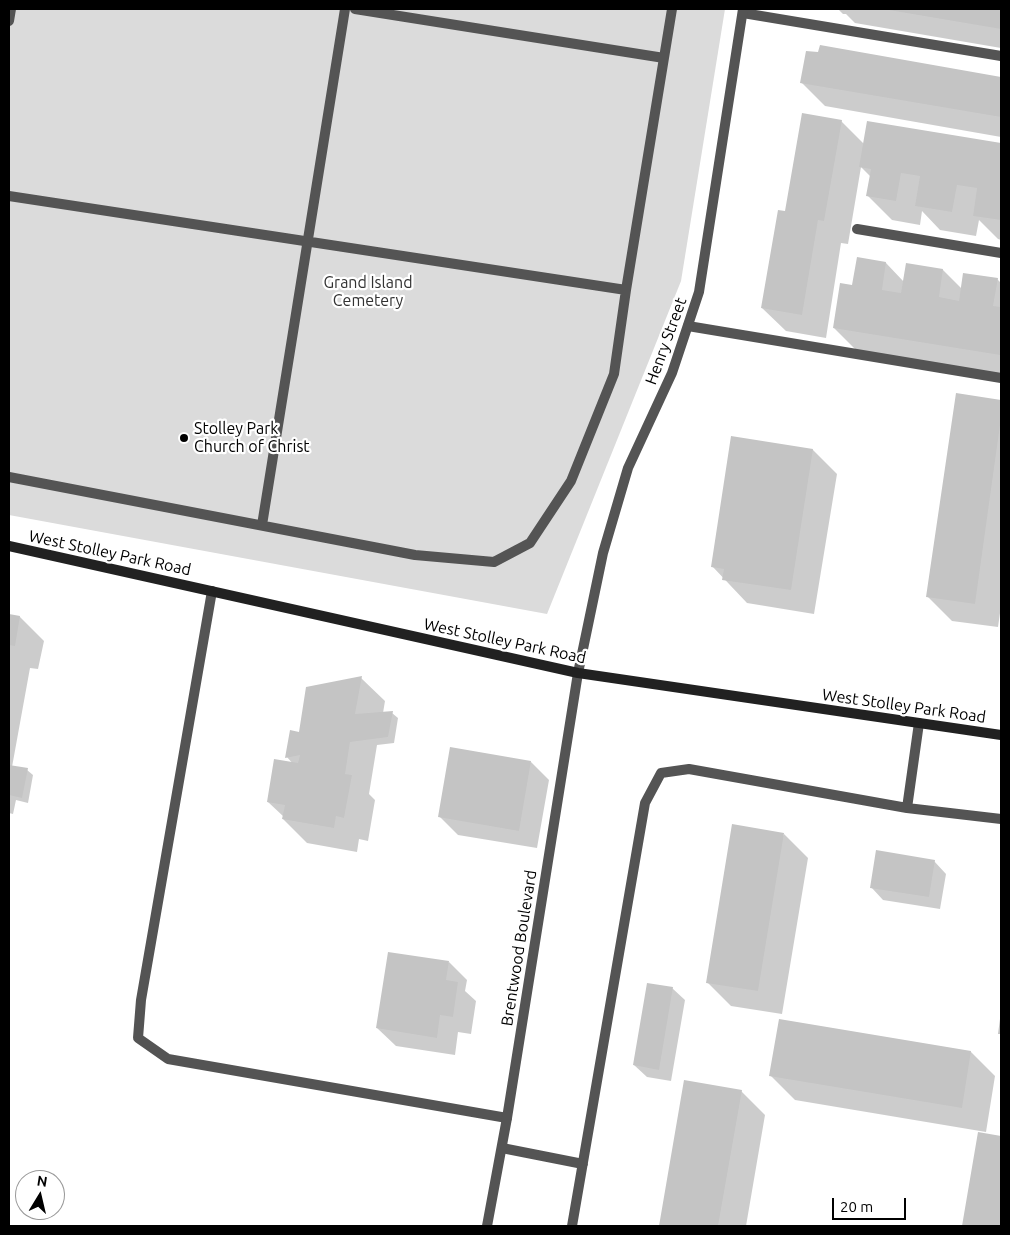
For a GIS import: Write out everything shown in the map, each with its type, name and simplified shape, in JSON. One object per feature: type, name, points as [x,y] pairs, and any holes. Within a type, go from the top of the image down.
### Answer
[{"type":"main road","name":"West Stolley Park Road","points":[[9,546],[578,673],[1001,735]]},
{"type":"street","points":[[9,21],[11,9]]},
{"type":"street","points":[[262,525],[345,9]]},
{"type":"street","points":[[355,9],[664,58]]},
{"type":"street","points":[[9,476],[415,555],[494,562],[530,544],[571,481],[614,374],[672,9]]},
{"type":"street","points":[[743,11],[1001,56]]},
{"type":"street","name":"Henry Street","points":[[578,673],[604,553],[628,468],[672,373],[700,292],[743,11]]},
{"type":"street","points":[[9,196],[626,290]]},
{"type":"street","points":[[857,229],[1001,253]]},
{"type":"street","points":[[688,326],[1001,378]]},
{"type":"street","points":[[212,591],[142,1000],[138,1038],[168,1059],[507,1118]]},
{"type":"street","name":"Brentwood Boulevard","points":[[487,1226],[507,1118],[578,673]]},
{"type":"street","points":[[907,808],[919,723]]},
{"type":"street","points":[[572,1226],[645,803],[661,773],[689,769],[907,808],[1001,819]]},
{"type":"street","points":[[502,1148],[582,1164]]},
{"type":"green space","name":"Grand Island Cemetery","points":[[9,9],[725,9],[681,281],[547,614],[9,515]]},
{"type":"building","points":[[1001,9],[1001,29],[889,10]]},
{"type":"building","points":[[820,45],[1001,77],[1001,117],[800,83],[806,51],[818,52]]},
{"type":"building","points":[[802,113],[842,120],[824,221],[818,220],[802,315],[761,308],[778,210],[785,211]]},
{"type":"building","points":[[867,121],[1001,143],[1001,220],[973,216],[977,188],[957,185],[952,212],[915,206],[920,176],[901,173],[896,201],[866,196],[871,169],[859,167]]},
{"type":"building","points":[[857,257],[886,262],[882,290],[901,293],[906,263],[943,269],[939,297],[959,301],[963,273],[998,278],[993,306],[1001,307],[1000,355],[833,328],[840,283],[852,285]]},
{"type":"building","points":[[956,393],[1001,400],[1001,418],[975,604],[926,597]]},
{"type":"building","points":[[731,436],[813,449],[791,590],[722,580],[724,569],[711,567]]},
{"type":"building","points":[[9,614],[20,616],[15,646],[9,645]]},
{"type":"building","points":[[362,676],[355,714],[393,711],[388,737],[350,742],[345,774],[352,775],[344,818],[336,816],[334,828],[282,819],[285,805],[267,802],[274,759],[298,763],[300,755],[285,758],[290,730],[299,732],[306,687]]},
{"type":"building","points":[[450,747],[531,761],[519,831],[438,817]]},
{"type":"building","points":[[9,765],[28,768],[22,798],[9,795]]},
{"type":"building","points":[[732,824],[784,833],[758,991],[706,983]]},
{"type":"building","points":[[876,850],[935,860],[929,897],[870,888]]},
{"type":"building","points":[[388,952],[449,961],[446,980],[458,982],[453,1017],[440,1015],[437,1038],[376,1028]]},
{"type":"building","points":[[647,983],[673,987],[659,1070],[633,1065]]},
{"type":"building","points":[[779,1019],[971,1051],[962,1108],[769,1076]]},
{"type":"building","points":[[1000,1019],[1001,1034],[998,1034]]},
{"type":"building","points":[[684,1080],[742,1090],[718,1226],[659,1226]]},
{"type":"building","points":[[978,1132],[1001,1136],[1001,1226],[962,1226]]},
{"type":"place","name":"Stolley Park Church of Christ","points":[[184,438]]}]
